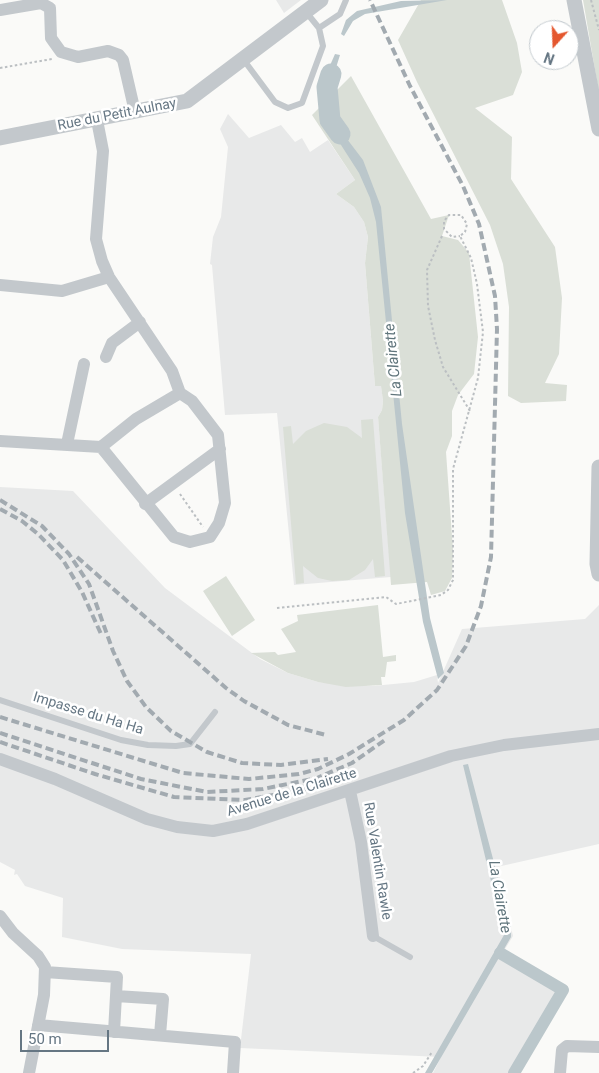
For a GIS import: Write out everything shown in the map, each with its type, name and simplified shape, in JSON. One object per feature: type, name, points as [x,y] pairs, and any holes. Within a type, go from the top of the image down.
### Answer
[{"type":"street","name":"Rue du Petit Aulnay","points":[[0,138],[187,101],[321,0]]},
{"type":"street","points":[[574,0],[599,129]]},
{"type":"street","points":[[0,10],[41,3],[50,8],[51,38],[62,53],[78,57],[108,51],[119,56],[124,60],[135,112]]},
{"type":"street","points":[[97,120],[103,151],[96,239],[102,261],[109,277],[172,371],[180,393],[192,400],[218,435],[225,503],[219,523],[210,537],[190,542],[174,537],[100,447]]},
{"type":"street","points":[[0,285],[62,291],[109,277]]},
{"type":"street","points":[[106,358],[112,343],[140,322]]},
{"type":"street","points":[[67,444],[75,398],[84,364]]},
{"type":"street","points":[[0,441],[100,447],[136,419],[180,393]]},
{"type":"street","points":[[145,504],[220,449]]},
{"type":"street","points":[[599,467],[597,564],[599,574]]},
{"type":"street","name":"Avenue de la Clairette","points":[[0,760],[55,779],[147,819],[177,827],[213,831],[247,824],[350,792],[451,756],[504,744],[599,734]]},
{"type":"street","name":"Rue Valentin Rawle","points":[[350,792],[361,842],[373,936]]},
{"type":"street","points":[[0,916],[13,932],[38,956],[45,972],[29,1073]]},
{"type":"street","points":[[45,972],[117,977],[114,1032]]},
{"type":"street","points":[[116,996],[163,999],[160,1035]]},
{"type":"street","points":[[38,1025],[235,1042],[233,1073]]},
{"type":"street","points":[[560,1073],[562,1050],[567,1046],[599,1047]]},
{"type":"lane","points":[[319,28],[340,14],[346,0]]},
{"type":"lane","points":[[243,59],[275,102],[288,108],[298,106],[305,98],[321,57],[323,46],[319,28],[306,12]]},
{"type":"lane","name":"Impasse du Ha Ha","points":[[0,700],[121,740],[148,745],[176,746],[190,744],[215,712]]},
{"type":"lane","points":[[373,936],[410,958]]},
{"type":"path","points":[[591,0],[599,30]]},
{"type":"path","points":[[0,68],[55,58],[62,53]]},
{"type":"path","points":[[458,214],[466,220],[466,229],[460,236],[452,237],[444,229],[444,221],[449,215],[458,214]]},
{"type":"path","points":[[442,236],[428,270],[428,306],[443,367],[470,410]]},
{"type":"path","points":[[277,608],[386,597],[396,604],[441,595],[448,590],[453,580],[455,564],[453,469],[478,378],[483,332],[478,284],[470,258],[460,236]]},
{"type":"path","points":[[173,484],[210,537]]},
{"type":"path","points":[[413,1073],[423,1066],[432,1052]]},
{"type":"shaded area","points":[[276,0],[301,0],[284,13]]},
{"type":"shaded area","points":[[421,0],[502,0],[517,43],[522,72],[513,95],[475,108],[512,137],[511,179],[555,247],[562,298],[559,354],[545,383],[567,385],[566,401],[521,403],[508,396],[509,307],[503,264],[490,225],[417,82],[398,40]]},
{"type":"shaded area","points":[[583,0],[599,0],[599,93]]},
{"type":"shaded area","points":[[351,76],[431,219],[449,215],[442,236],[458,240],[469,253],[478,337],[474,374],[458,395],[452,411],[452,436],[446,452],[453,550],[452,578],[445,591],[431,595],[427,582],[391,585],[378,417],[382,410],[383,401],[381,386],[375,386],[365,263],[368,237],[364,222],[354,207],[336,194],[355,180],[312,115]]},
{"type":"shaded area","points":[[228,114],[249,138],[281,125],[295,142],[302,138],[310,152],[328,140],[355,180],[336,194],[354,207],[364,222],[368,237],[365,263],[375,386],[381,385],[383,401],[382,410],[378,417],[391,577],[294,585],[277,413],[225,415],[212,265],[210,264],[213,237],[221,217],[228,147],[220,129]]},
{"type":"shaded area","points":[[373,419],[385,576],[375,577],[373,559],[365,570],[349,580],[332,581],[318,578],[303,566],[304,583],[296,584],[283,427],[291,426],[293,444],[306,431],[324,423],[347,427],[362,438],[361,420]]},
{"type":"shaded area","points":[[0,487],[73,491],[165,588],[260,659],[288,673],[318,682],[373,686],[414,682],[437,675],[438,683],[462,629],[585,619],[599,605],[599,844],[497,867],[513,936],[502,954],[563,990],[514,1073],[433,1073],[441,1057],[240,1048],[251,954],[122,949],[62,937],[63,898],[25,886],[17,874],[14,875],[15,870],[0,862]]},
{"type":"shaded area","points":[[226,576],[255,620],[232,636],[203,591]]},
{"type":"shaded area","points":[[378,605],[383,657],[396,655],[396,661],[387,662],[385,677],[381,677],[382,685],[346,687],[318,682],[288,673],[251,653],[275,652],[278,655],[296,652],[281,629],[298,621],[297,615]]},
{"type":"water","points":[[447,0],[365,14],[353,21],[344,36],[341,34],[346,20],[357,11],[401,1]]},
{"type":"water","points":[[335,54],[340,55],[329,90],[331,118],[363,160],[381,207],[402,424],[430,618],[444,673],[438,679],[423,622],[405,513],[376,222],[370,198],[359,173],[325,120],[326,100],[321,86]]},
{"type":"water","points":[[468,764],[511,927],[511,937],[432,1073],[425,1073],[504,935],[463,765]]},
{"type":"waterway","name":"La Clairette","points":[[331,74],[327,87],[330,120],[340,134]]},
{"type":"waterway","points":[[500,953],[563,990],[514,1073]]},
{"type":"railway","points":[[0,717],[183,773],[249,779],[299,774],[318,769],[349,754],[404,720],[437,690],[466,646],[481,606],[491,557],[497,329],[495,296],[479,224],[463,186],[410,86],[370,0]]},
{"type":"railway","points":[[0,500],[42,526],[69,554],[89,584],[113,651],[127,681],[146,707],[171,731],[207,752],[242,763],[281,765],[328,759]]},
{"type":"railway","points":[[0,509],[22,521],[38,534],[63,560],[82,592],[101,634]]},
{"type":"railway","points":[[77,557],[226,688],[244,701],[288,725],[326,735]]},
{"type":"railway","points":[[0,733],[141,779],[207,792],[263,789],[317,778],[352,763],[385,740]]},
{"type":"railway","points":[[0,742],[95,774],[174,797],[245,800],[312,788],[331,780]]}]
